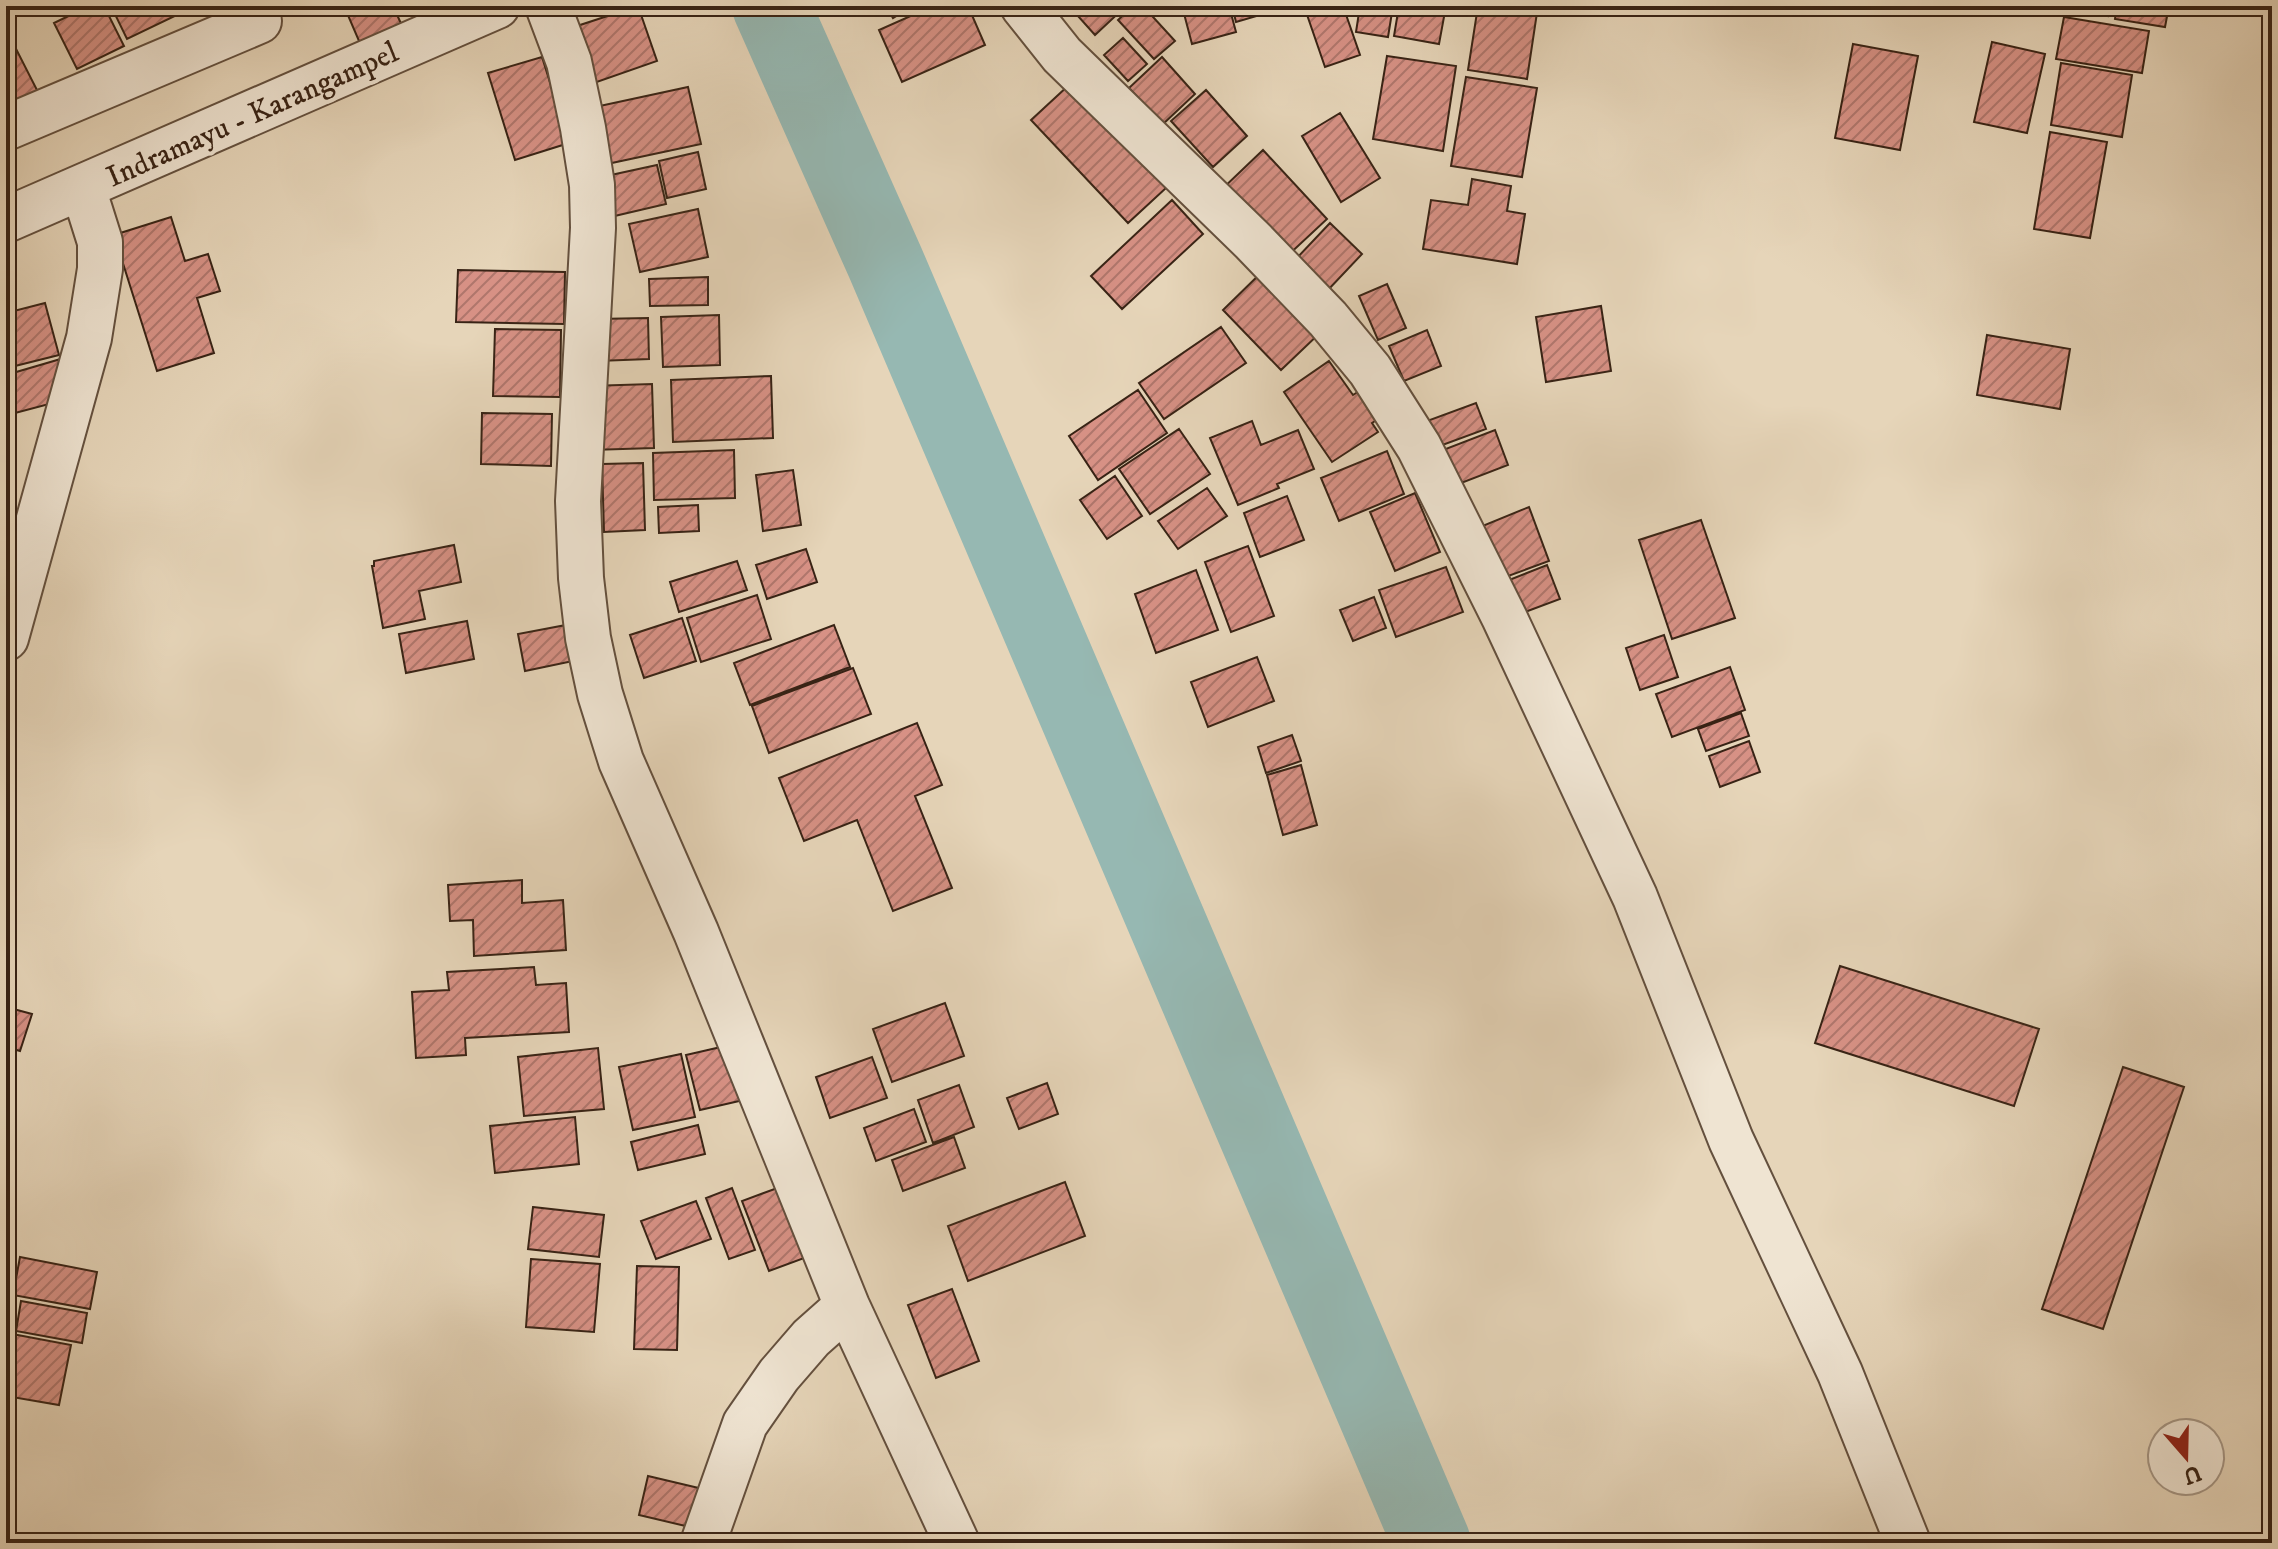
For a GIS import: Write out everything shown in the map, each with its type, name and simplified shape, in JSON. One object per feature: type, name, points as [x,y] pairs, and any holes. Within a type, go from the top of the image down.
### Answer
[{"type":"street","name":"Indramayu - Karangampel","points":[[6,220],[497,6]]},
{"type":"street","points":[[548,6],[569,62],[592,185],[593,228],[578,501],[586,623],[600,694],[621,761],[696,932],[847,1306],[957,1543]]},
{"type":"street","points":[[1023,6],[1062,55],[1253,241],[1328,319],[1370,370],[1419,447],[1504,617],[1635,897],[1731,1140],[1840,1373],[1908,1543]]},
{"type":"street","points":[[6,128],[259,21]]},
{"type":"street","points":[[6,638],[89,338],[100,269],[100,242],[83,188]]},
{"type":"street","points":[[703,1543],[745,1424],[779,1375],[811,1338],[847,1306]]},
{"type":"building","points":[[6,6],[29,6],[6,18]]},
{"type":"building","points":[[89,6],[104,6],[124,46],[77,69],[54,23]]},
{"type":"building","points":[[111,6],[178,6],[181,13],[127,39]]},
{"type":"building","points":[[344,6],[393,6],[404,30],[362,48]]},
{"type":"building","points":[[638,6],[657,61],[591,84],[571,28]]},
{"type":"building","points":[[886,6],[912,6],[893,18]]},
{"type":"building","points":[[933,6],[968,6],[985,45],[902,82],[879,30]]},
{"type":"building","points":[[1069,6],[1126,6],[1095,35]]},
{"type":"building","points":[[1133,6],[1143,6],[1175,41],[1154,59],[1118,20]]},
{"type":"building","points":[[1182,6],[1229,6],[1236,32],[1192,44]]},
{"type":"building","points":[[1232,6],[1291,6],[1236,22]]},
{"type":"building","points":[[1304,6],[1343,6],[1360,55],[1325,67]]},
{"type":"building","points":[[1360,6],[1393,6],[1388,37],[1356,32]]},
{"type":"building","points":[[1399,6],[1446,6],[1439,44],[1394,36]]},
{"type":"building","points":[[1478,6],[1538,6],[1527,79],[1468,70]]},
{"type":"building","points":[[2073,6],[2110,6],[2108,16],[2072,10]]},
{"type":"building","points":[[2117,6],[2169,6],[2165,27],[2115,19]]},
{"type":"building","points":[[2064,17],[2149,31],[2142,73],[2056,59]]},
{"type":"building","points":[[1123,38],[1147,64],[1128,81],[1104,55]]},
{"type":"building","points":[[11,39],[39,94],[6,110],[6,42]]},
{"type":"building","points":[[1992,42],[2045,54],[2027,133],[1974,122]]},
{"type":"building","points":[[1853,44],[1918,56],[1900,150],[1835,138]]},
{"type":"building","points":[[1387,56],[1456,66],[1443,151],[1373,139]]},
{"type":"building","points":[[542,57],[569,143],[515,160],[488,73]]},
{"type":"building","points":[[1162,57],[1195,94],[1163,124],[1129,88]]},
{"type":"building","points":[[2061,63],[2132,75],[2122,137],[2051,125]]},
{"type":"building","points":[[1466,77],[1537,88],[1522,177],[1451,166]]},
{"type":"building","points":[[1069,85],[1166,188],[1128,223],[1031,120]]},
{"type":"building","points":[[688,87],[701,144],[607,164],[595,107]]},
{"type":"building","points":[[1206,90],[1247,136],[1213,167],[1171,121]]},
{"type":"building","points":[[1340,113],[1380,178],[1341,202],[1302,136]]},
{"type":"building","points":[[2050,132],[2107,142],[2090,238],[2034,229]]},
{"type":"building","points":[[1263,150],[1327,219],[1284,259],[1220,191]]},
{"type":"building","points":[[698,152],[706,189],[667,198],[659,161]]},
{"type":"building","points":[[657,165],[666,204],[606,218],[597,178]]},
{"type":"building","points":[[1472,179],[1511,186],[1507,211],[1525,214],[1517,264],[1423,249],[1431,200],[1468,205]]},
{"type":"building","points":[[1172,200],[1203,234],[1122,309],[1091,276]]},
{"type":"building","points":[[698,209],[708,257],[640,272],[629,224]]},
{"type":"building","points":[[171,217],[185,261],[208,254],[220,291],[197,298],[214,353],[157,371],[114,235]]},
{"type":"building","points":[[1330,223],[1362,254],[1327,291],[1295,260]]},
{"type":"building","points":[[1265,269],[1323,330],[1281,370],[1223,310]]},
{"type":"building","points":[[458,270],[565,272],[564,324],[456,322]]},
{"type":"building","points":[[708,277],[708,305],[650,306],[649,279]]},
{"type":"building","points":[[1387,284],[1406,328],[1378,340],[1359,296]]},
{"type":"building","points":[[45,303],[59,355],[15,366],[6,330],[6,313]]},
{"type":"building","points":[[1601,306],[1611,371],[1546,382],[1536,317]]},
{"type":"building","points":[[719,315],[720,365],[663,367],[661,317]]},
{"type":"building","points":[[648,318],[649,359],[598,361],[596,319]]},
{"type":"building","points":[[1221,327],[1246,363],[1164,419],[1139,383]]},
{"type":"building","points":[[495,329],[561,330],[560,397],[493,396]]},
{"type":"building","points":[[1427,330],[1441,366],[1404,381],[1389,346]]},
{"type":"building","points":[[1987,335],[2070,349],[2060,409],[1977,395]]},
{"type":"building","points":[[64,358],[53,403],[15,413],[6,375]]},
{"type":"building","points":[[1329,361],[1353,395],[1367,386],[1386,414],[1372,423],[1378,432],[1332,462],[1284,392]]},
{"type":"building","points":[[771,376],[773,438],[673,442],[671,380]]},
{"type":"building","points":[[652,384],[654,448],[591,450],[589,386]]},
{"type":"building","points":[[1138,390],[1167,433],[1098,480],[1069,436]]},
{"type":"building","points":[[1476,403],[1486,429],[1437,447],[1427,421]]},
{"type":"building","points":[[482,413],[552,414],[551,466],[481,464]]},
{"type":"building","points":[[1252,421],[1261,445],[1298,430],[1314,469],[1238,505],[1210,438]]},
{"type":"building","points":[[1179,429],[1210,474],[1150,514],[1119,469]]},
{"type":"building","points":[[1495,430],[1508,465],[1443,490],[1430,455]]},
{"type":"building","points":[[734,450],[735,498],[654,500],[653,453]]},
{"type":"building","points":[[1387,451],[1404,494],[1339,521],[1321,478]]},
{"type":"building","points":[[643,463],[645,530],[604,532],[602,464]]},
{"type":"building","points":[[793,470],[801,525],[763,531],[756,475]]},
{"type":"building","points":[[1115,476],[1142,516],[1107,539],[1080,500]]},
{"type":"building","points":[[1207,488],[1227,516],[1178,549],[1158,521]]},
{"type":"building","points":[[1415,493],[1440,552],[1395,571],[1370,512]]},
{"type":"building","points":[[1287,496],[1304,540],[1260,557],[1244,513]]},
{"type":"building","points":[[6,500],[15,534],[6,536]]},
{"type":"building","points":[[698,505],[699,531],[659,533],[658,507]]},
{"type":"building","points":[[1529,507],[1549,561],[1500,579],[1480,527]]},
{"type":"building","points":[[1701,520],[1735,618],[1672,639],[1639,540]]},
{"type":"building","points":[[454,545],[461,582],[419,591],[425,619],[383,628],[372,566],[374,561]]},
{"type":"building","points":[[1248,546],[1274,616],[1231,632],[1205,562]]},
{"type":"building","points":[[806,549],[817,582],[767,599],[756,565]]},
{"type":"building","points":[[737,561],[747,590],[679,612],[670,582]]},
{"type":"building","points":[[1547,565],[1560,599],[1517,615],[1504,582]]},
{"type":"building","points":[[1446,567],[1463,612],[1396,637],[1379,590]]},
{"type":"building","points":[[1196,570],[1218,630],[1156,653],[1135,594]]},
{"type":"building","points":[[757,595],[771,639],[701,662],[687,618]]},
{"type":"building","points":[[1374,597],[1386,628],[1353,641],[1340,610]]},
{"type":"building","points":[[682,618],[696,661],[644,678],[630,635]]},
{"type":"building","points":[[467,621],[474,659],[406,673],[399,634]]},
{"type":"building","points":[[566,625],[573,661],[525,671],[518,634]]},
{"type":"building","points":[[834,625],[850,667],[750,705],[734,663]]},
{"type":"building","points":[[1664,635],[1678,677],[1640,690],[1626,648]]},
{"type":"building","points":[[1257,657],[1274,701],[1208,727],[1191,682]]},
{"type":"building","points":[[1730,667],[1745,710],[1672,737],[1656,694]]},
{"type":"building","points":[[853,668],[871,714],[769,753],[752,706]]},
{"type":"building","points":[[1741,713],[1749,736],[1706,751],[1698,729]]},
{"type":"building","points":[[917,723],[942,785],[915,796],[952,888],[893,911],[857,820],[804,841],[779,778]]},
{"type":"building","points":[[1292,735],[1301,761],[1266,773],[1258,747]]},
{"type":"building","points":[[1749,741],[1760,772],[1720,787],[1709,756]]},
{"type":"building","points":[[1301,765],[1317,825],[1283,835],[1267,775]]},
{"type":"building","points":[[522,880],[522,903],[563,900],[566,950],[474,956],[473,920],[450,921],[448,885]]},
{"type":"building","points":[[1840,966],[2039,1029],[2014,1106],[1815,1043]]},
{"type":"building","points":[[534,967],[536,985],[566,983],[569,1032],[465,1038],[466,1055],[416,1058],[412,992],[449,990],[447,972]]},
{"type":"building","points":[[945,1003],[964,1056],[892,1082],[873,1029]]},
{"type":"building","points":[[6,1007],[32,1014],[20,1051],[6,1047]]},
{"type":"building","points":[[734,1044],[748,1099],[700,1110],[686,1055]]},
{"type":"building","points":[[598,1048],[604,1109],[524,1116],[518,1057]]},
{"type":"building","points":[[681,1054],[695,1117],[633,1130],[619,1067]]},
{"type":"building","points":[[872,1057],[887,1098],[830,1118],[816,1077]]},
{"type":"building","points":[[2123,1067],[2184,1087],[2103,1329],[2042,1309]]},
{"type":"building","points":[[1047,1083],[1058,1114],[1019,1129],[1007,1098]]},
{"type":"building","points":[[959,1085],[974,1127],[933,1143],[918,1100]]},
{"type":"building","points":[[914,1109],[926,1142],[876,1161],[864,1128]]},
{"type":"building","points":[[575,1117],[579,1164],[495,1173],[490,1126]]},
{"type":"building","points":[[698,1125],[705,1154],[638,1170],[631,1142]]},
{"type":"building","points":[[954,1137],[965,1168],[903,1191],[892,1160]]},
{"type":"building","points":[[1065,1182],[1085,1236],[968,1281],[948,1226]]},
{"type":"building","points":[[780,1187],[807,1257],[769,1271],[742,1201]]},
{"type":"building","points":[[732,1188],[755,1250],[729,1259],[706,1198]]},
{"type":"building","points":[[696,1201],[711,1239],[656,1259],[641,1221]]},
{"type":"building","points":[[533,1207],[604,1215],[599,1257],[528,1249]]},
{"type":"building","points":[[6,1256],[13,1258],[6,1292]]},
{"type":"building","points":[[20,1257],[97,1272],[90,1309],[13,1295]]},
{"type":"building","points":[[531,1259],[600,1264],[594,1332],[526,1327]]},
{"type":"building","points":[[637,1266],[679,1267],[677,1350],[634,1349]]},
{"type":"building","points":[[952,1289],[979,1361],[936,1378],[908,1305]]},
{"type":"building","points":[[21,1301],[87,1313],[82,1343],[16,1331]]},
{"type":"building","points":[[7,1333],[71,1345],[59,1405],[6,1396]]},
{"type":"building","points":[[648,1476],[703,1489],[694,1528],[639,1515]]},
{"type":"waterway","points":[[771,6],[885,262],[1432,1543]]}]
